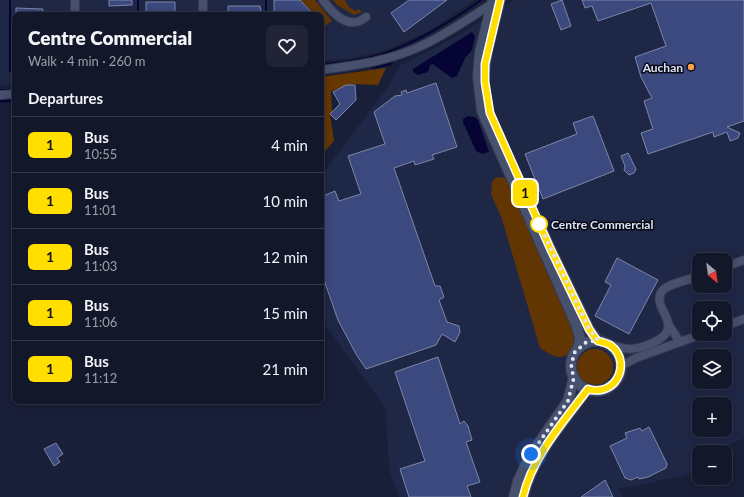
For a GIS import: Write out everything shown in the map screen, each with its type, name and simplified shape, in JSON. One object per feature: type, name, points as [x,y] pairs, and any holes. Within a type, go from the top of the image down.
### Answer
[{"type":"street","points":[[75,0],[75,12]]},
{"type":"street","points":[[203,0],[203,12]]},
{"type":"street","points":[[323,0],[330,10],[344,21],[358,22],[366,17]]},
{"type":"street","points":[[324,70],[360,65],[391,58],[422,46],[495,1]]},
{"type":"street","points":[[495,1],[485,64],[485,82],[490,113],[550,248],[589,329],[598,340],[628,350],[644,347],[662,339],[667,334],[668,324]]},
{"type":"street","points":[[495,1],[480,52],[478,77],[482,111],[576,324],[580,338],[578,348],[571,361],[571,368],[578,383],[588,389],[597,390],[611,385],[617,378],[621,366],[618,353],[609,344]]},
{"type":"street","points":[[0,94],[12,94]]},
{"type":"street","points":[[732,264],[744,260]]},
{"type":"street","points":[[680,342],[668,324],[660,297],[666,288],[692,279]]},
{"type":"street","points":[[732,323],[744,319]]},
{"type":"street","points":[[621,366],[636,358],[692,338]]},
{"type":"street","points":[[578,348],[585,343],[598,340]]},
{"type":"street","points":[[514,497],[518,481],[527,460],[568,401],[574,377]]},
{"type":"street","points":[[523,497],[530,475],[545,449],[588,389]]},
{"type":"shaded area","points":[[0,0],[475,0],[429,31],[386,50],[353,58],[324,61],[324,12],[12,12],[12,85],[0,85]]},
{"type":"shaded area","points":[[301,0],[315,0],[332,21],[325,26],[324,12],[312,12]]},
{"type":"shaded area","points":[[333,0],[345,0],[348,6],[355,11],[359,9],[362,12],[354,15],[337,5]]},
{"type":"shaded area","points":[[514,0],[744,0],[744,438],[728,445],[692,445],[692,473],[618,489],[623,497],[399,497],[389,469],[386,409],[324,323],[324,172],[390,84],[401,65],[456,37]]},
{"type":"shaded area","points":[[472,32],[475,36],[472,50],[465,58],[457,76],[452,78],[433,64],[430,65],[428,72],[418,75],[413,72],[413,69]]},
{"type":"shaded area","points":[[386,68],[378,85],[352,84],[331,91],[332,112],[330,114],[334,141],[324,152],[324,77]]},
{"type":"shaded area","points":[[468,116],[475,117],[478,120],[489,152],[482,154],[476,151],[463,122],[463,119]]},
{"type":"shaded area","points":[[503,177],[510,182],[566,311],[578,348],[567,355],[559,357],[551,355],[540,348],[502,219],[491,194],[492,182],[495,178]]},
{"type":"shaded area","points":[[599,349],[608,354],[612,360],[612,374],[608,380],[599,385],[591,385],[582,380],[578,374],[577,363],[582,354],[588,350]]},
{"type":"building","points":[[109,0],[132,0],[132,5],[109,6]]},
{"type":"building","points":[[274,0],[300,0],[311,12],[274,12]]},
{"type":"building","points":[[409,0],[447,0],[404,32],[391,13]]},
{"type":"building","points":[[562,0],[571,26],[561,30],[551,4]]},
{"type":"building","name":"Auchan","points":[[582,0],[744,0],[744,121],[727,127],[740,133],[738,138],[730,141],[727,132],[714,137],[713,132],[648,154],[641,133],[653,129],[644,101],[652,98],[641,77],[635,57],[666,46],[651,3],[598,21],[592,6],[585,8]]},
{"type":"building","points":[[146,2],[175,2],[175,12],[146,12]]},
{"type":"building","points":[[228,6],[260,6],[261,12],[228,12]]},
{"type":"building","points":[[16,8],[43,9],[43,12],[16,12]]},
{"type":"building","points":[[436,83],[457,147],[432,155],[434,159],[415,165],[414,161],[394,168],[435,286],[440,286],[444,297],[439,300],[447,322],[459,326],[460,332],[455,342],[442,334],[436,345],[366,369],[356,354],[338,320],[324,280],[324,196],[335,191],[339,201],[361,194],[348,156],[385,144],[374,112],[395,96],[402,95],[401,92],[406,90],[407,93]]},
{"type":"building","points":[[346,85],[355,85],[356,100],[336,120],[330,114],[340,104],[333,92]]},
{"type":"building","points":[[593,116],[614,171],[543,199],[525,154],[577,134],[573,123]]},
{"type":"building","points":[[628,153],[636,169],[634,173],[629,175],[624,170],[625,166],[621,156]]},
{"type":"building","points":[[617,258],[658,280],[629,334],[595,316],[611,285],[605,282]]},
{"type":"building","points":[[438,357],[460,424],[464,421],[468,426],[472,440],[466,442],[480,482],[467,486],[471,497],[409,497],[400,469],[425,461],[395,372]]},
{"type":"building","points":[[649,427],[667,464],[666,468],[648,477],[639,479],[638,477],[631,480],[625,478],[610,446],[627,438],[625,433],[640,428],[642,431]]},
{"type":"building","points":[[56,443],[63,454],[57,458],[60,462],[54,466],[44,449]]},
{"type":"building","points":[[605,480],[613,497],[581,497],[594,488]]},
{"type":"waterway","points":[[10,0],[10,71]]},
{"type":"waterway","points":[[138,0],[138,12]]},
{"type":"waterway","points":[[266,0],[266,12]]},
{"type":"waterway","points":[[324,65],[367,58],[393,50],[438,28],[481,0]]},
{"type":"waterway","points":[[432,45],[442,40]]},
{"type":"waterway","points":[[398,60],[409,55]]},
{"type":"waterway","points":[[374,65],[389,62]]},
{"type":"waterway","points":[[0,90],[12,90]]},
{"type":"waterway","points":[[0,99],[12,99]]},
{"type":"bus line","name":"1","points":[[500,0],[490,37],[485,64],[486,95],[490,113],[538,222],[589,329],[598,340],[609,344],[616,350],[621,366],[620,373],[617,378],[607,388],[597,390],[588,389],[545,449],[530,475],[523,497]]},
{"type":"place","name":"Auchan","points":[[691,67]]},
{"type":"place","name":"Centre Commercial","points":[[539,224]]},
{"type":"route","points":[[531,454],[568,401],[574,377],[571,368],[571,361],[574,353],[585,343],[598,340],[589,329],[538,222],[539,224]]}]
